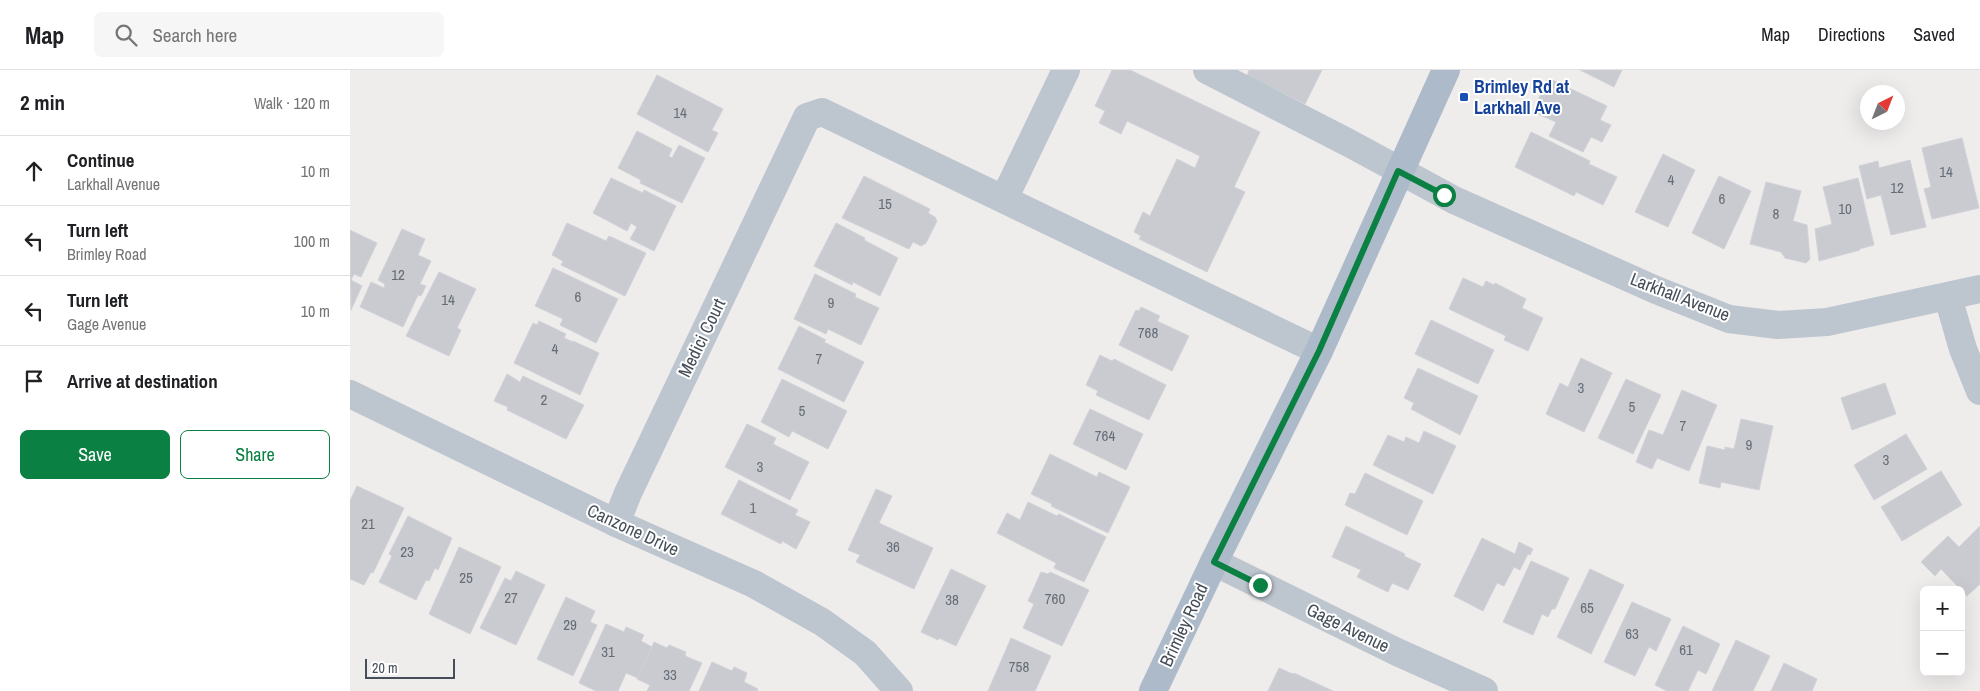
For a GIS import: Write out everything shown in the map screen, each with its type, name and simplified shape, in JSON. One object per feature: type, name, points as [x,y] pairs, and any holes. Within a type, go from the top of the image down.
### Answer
[{"type":"main road","name":"Brimley Road","points":[[1153,691],[1214,562],[1319,351],[1398,171],[1446,70]]},
{"type":"street","points":[[1004,199],[1066,70]]},
{"type":"street","name":"Larkhall Avenue","points":[[1207,70],[1349,143],[1454,200],[1656,290],[1729,319],[1778,325],[1827,322],[1948,297],[1980,288]]},
{"type":"street","name":"Medici Court","points":[[616,523],[628,492],[807,118],[822,112],[1319,351]]},
{"type":"street","points":[[1948,297],[1963,349],[1980,391]]},
{"type":"street","name":"Canzone Drive","points":[[350,394],[616,523],[754,584],[822,622],[865,653],[899,691]]},
{"type":"street","name":"Gage Avenue","points":[[1214,562],[1397,652],[1484,691]]},
{"type":"building","points":[[1112,70],[1130,70],[1260,132],[1234,187],[1245,192],[1207,272],[1139,239],[1141,236],[1134,232],[1143,212],[1150,216],[1177,159],[1195,168],[1200,156],[1127,121],[1121,134],[1099,123],[1105,111],[1095,106]]},
{"type":"building","points":[[1249,70],[1322,70],[1305,104],[1247,76]]},
{"type":"building","points":[[1580,70],[1622,70],[1614,87]]},
{"type":"building","points":[[657,75],[723,109],[712,130],[718,133],[708,152],[637,114]]},
{"type":"building","points":[[1548,78],[1607,106],[1600,120],[1611,125],[1602,142],[1591,137],[1583,152],[1549,136],[1556,122],[1533,112]]},
{"type":"building","points":[[637,131],[672,149],[669,156],[672,158],[679,145],[705,158],[682,203],[640,183],[641,180],[618,168]]},
{"type":"building","points":[[1531,132],[1590,161],[1589,164],[1617,177],[1603,205],[1576,192],[1574,196],[1515,167]]},
{"type":"building","points":[[1962,138],[1979,208],[1932,219],[1924,189],[1931,187],[1922,148]]},
{"type":"building","points":[[1663,154],[1695,170],[1668,227],[1635,212]]},
{"type":"building","points":[[1910,160],[1926,227],[1891,235],[1881,195],[1867,199],[1859,166],[1878,161],[1879,168]]},
{"type":"building","points":[[864,176],[930,209],[928,213],[935,217],[937,221],[926,243],[921,246],[913,242],[909,249],[842,218]]},
{"type":"building","points":[[1719,176],[1751,191],[1724,249],[1692,233]]},
{"type":"building","points":[[611,178],[643,193],[644,190],[676,206],[654,251],[630,239],[637,227],[631,223],[627,231],[593,213]]},
{"type":"building","points":[[1858,178],[1874,245],[1819,261],[1815,229],[1832,224],[1823,187]]},
{"type":"building","points":[[1766,182],[1801,191],[1793,221],[1807,225],[1810,259],[1806,263],[1785,258],[1781,252],[1750,244]]},
{"type":"building","points":[[567,223],[606,241],[609,236],[646,253],[625,296],[561,265],[563,261],[552,255]]},
{"type":"building","points":[[836,223],[898,258],[880,296],[853,282],[852,285],[814,266]]},
{"type":"building","points":[[402,229],[425,239],[418,255],[431,261],[420,284],[426,286],[421,296],[418,295],[403,327],[360,307],[371,282],[384,288],[385,284],[378,280]]},
{"type":"building","points":[[350,230],[377,243],[361,277],[354,274],[351,280],[362,286],[351,310]]},
{"type":"building","points":[[553,268],[618,299],[596,343],[560,325],[563,319],[535,306]]},
{"type":"building","points":[[439,272],[476,289],[457,328],[461,330],[449,356],[406,336]]},
{"type":"building","points":[[815,274],[856,294],[855,297],[879,308],[861,345],[828,329],[826,334],[794,319]]},
{"type":"building","points":[[1463,278],[1483,287],[1486,281],[1494,285],[1495,283],[1526,299],[1522,308],[1543,318],[1528,351],[1504,340],[1506,336],[1449,309]]},
{"type":"building","points":[[1141,307],[1160,316],[1157,321],[1189,336],[1172,371],[1119,345],[1136,310],[1139,311]]},
{"type":"building","points":[[1431,320],[1494,350],[1478,384],[1415,354]]},
{"type":"building","points":[[539,321],[566,334],[564,338],[599,353],[580,395],[514,363],[533,323],[537,325]]},
{"type":"building","points":[[799,326],[826,340],[824,342],[864,362],[844,402],[778,369]]},
{"type":"building","points":[[1100,355],[1112,361],[1114,359],[1166,385],[1149,420],[1096,395],[1098,391],[1086,385]]},
{"type":"building","points":[[1581,358],[1612,373],[1584,432],[1546,414],[1560,383],[1568,387]]},
{"type":"building","points":[[1418,368],[1478,396],[1460,435],[1411,409],[1414,403],[1404,398]]},
{"type":"building","points":[[507,374],[520,382],[523,376],[584,405],[566,439],[507,410],[508,407],[494,401]]},
{"type":"building","points":[[782,379],[847,411],[828,449],[792,431],[789,437],[761,422]]},
{"type":"building","points":[[1626,379],[1661,395],[1633,454],[1598,438]]},
{"type":"building","points":[[1885,383],[1896,414],[1852,430],[1841,398]]},
{"type":"building","points":[[1682,390],[1717,405],[1689,471],[1657,458],[1652,469],[1636,462],[1649,430],[1663,435]]},
{"type":"building","points":[[1090,409],[1143,434],[1126,470],[1073,444]]},
{"type":"building","points":[[1741,419],[1773,426],[1759,490],[1721,482],[1720,488],[1699,483],[1707,446],[1725,450],[1725,447],[1734,449]]},
{"type":"building","points":[[747,424],[776,438],[773,444],[809,462],[790,500],[725,467]]},
{"type":"building","points":[[1424,431],[1456,446],[1433,494],[1373,465],[1388,435],[1404,442],[1406,437],[1419,443]]},
{"type":"building","points":[[1906,434],[1927,469],[1874,500],[1854,465]]},
{"type":"building","points":[[1050,454],[1097,477],[1099,472],[1130,487],[1108,533],[1051,506],[1052,504],[1031,494]]},
{"type":"building","points":[[1941,471],[1962,505],[1902,541],[1881,507]]},
{"type":"building","points":[[1365,473],[1423,501],[1407,535],[1345,505],[1350,493],[1355,494]]},
{"type":"building","points":[[739,480],[798,510],[795,515],[810,522],[796,549],[782,541],[781,544],[721,514]]},
{"type":"building","points":[[357,486],[404,508],[373,573],[371,572],[364,585],[350,579],[350,501]]},
{"type":"building","points":[[876,489],[892,496],[879,523],[933,548],[914,589],[856,562],[860,555],[848,550]]},
{"type":"building","points":[[1028,502],[1057,516],[1059,514],[1106,537],[1084,582],[1054,568],[1056,563],[997,533],[1007,513],[1020,520]]},
{"type":"building","points":[[408,516],[452,538],[438,570],[435,568],[429,581],[426,580],[416,600],[379,582],[392,556],[389,554]]},
{"type":"building","points":[[1346,526],[1405,554],[1404,556],[1421,564],[1408,590],[1392,583],[1388,592],[1357,577],[1361,570],[1332,557]]},
{"type":"building","points":[[1980,526],[1980,584],[1967,596],[1965,594],[1965,586],[1957,586],[1941,569],[1935,576],[1921,562],[1948,536],[1959,547]]},
{"type":"building","points":[[1482,538],[1515,554],[1519,542],[1533,549],[1530,555],[1528,554],[1520,570],[1514,567],[1504,586],[1497,583],[1483,611],[1454,596]]},
{"type":"building","points":[[459,547],[501,567],[470,634],[429,614]]},
{"type":"building","points":[[1531,561],[1569,578],[1555,609],[1552,609],[1548,617],[1542,614],[1533,635],[1503,622]]},
{"type":"building","points":[[951,569],[986,586],[956,646],[921,632]]},
{"type":"building","points":[[1590,569],[1624,585],[1591,654],[1557,637]]},
{"type":"building","points":[[516,571],[545,585],[516,645],[480,628],[505,578],[511,581]]},
{"type":"building","points":[[1041,572],[1048,574],[1050,572],[1089,590],[1062,646],[1023,628],[1034,604],[1028,601]]},
{"type":"building","points":[[566,597],[595,611],[590,622],[597,625],[573,676],[537,659]]},
{"type":"building","points":[[1632,602],[1671,619],[1656,651],[1649,647],[1635,676],[1604,662]]},
{"type":"building","points":[[606,624],[624,632],[626,627],[644,635],[641,641],[652,647],[638,678],[626,673],[618,691],[596,691],[579,683]]},
{"type":"building","points":[[1683,626],[1720,644],[1706,674],[1698,670],[1688,691],[1667,691],[1655,685]]},
{"type":"building","points":[[1011,638],[1051,656],[1035,691],[988,691]]},
{"type":"building","points":[[1736,640],[1770,656],[1753,691],[1712,691]]},
{"type":"building","points":[[654,642],[667,648],[669,645],[686,652],[685,656],[702,663],[689,691],[647,691],[650,685],[637,679]]},
{"type":"building","points":[[712,662],[732,671],[734,667],[747,673],[744,682],[758,689],[757,691],[699,691]]},
{"type":"building","points":[[1784,663],[1817,679],[1812,691],[1771,691]]},
{"type":"building","points":[[1279,668],[1294,673],[1333,691],[1268,691]]},
{"type":"place","name":"Brimley Rd at Larkhall Ave","points":[[1464,97]]},
{"type":"route","points":[[1260,585],[1214,562],[1319,351],[1398,171],[1444,195]]}]
